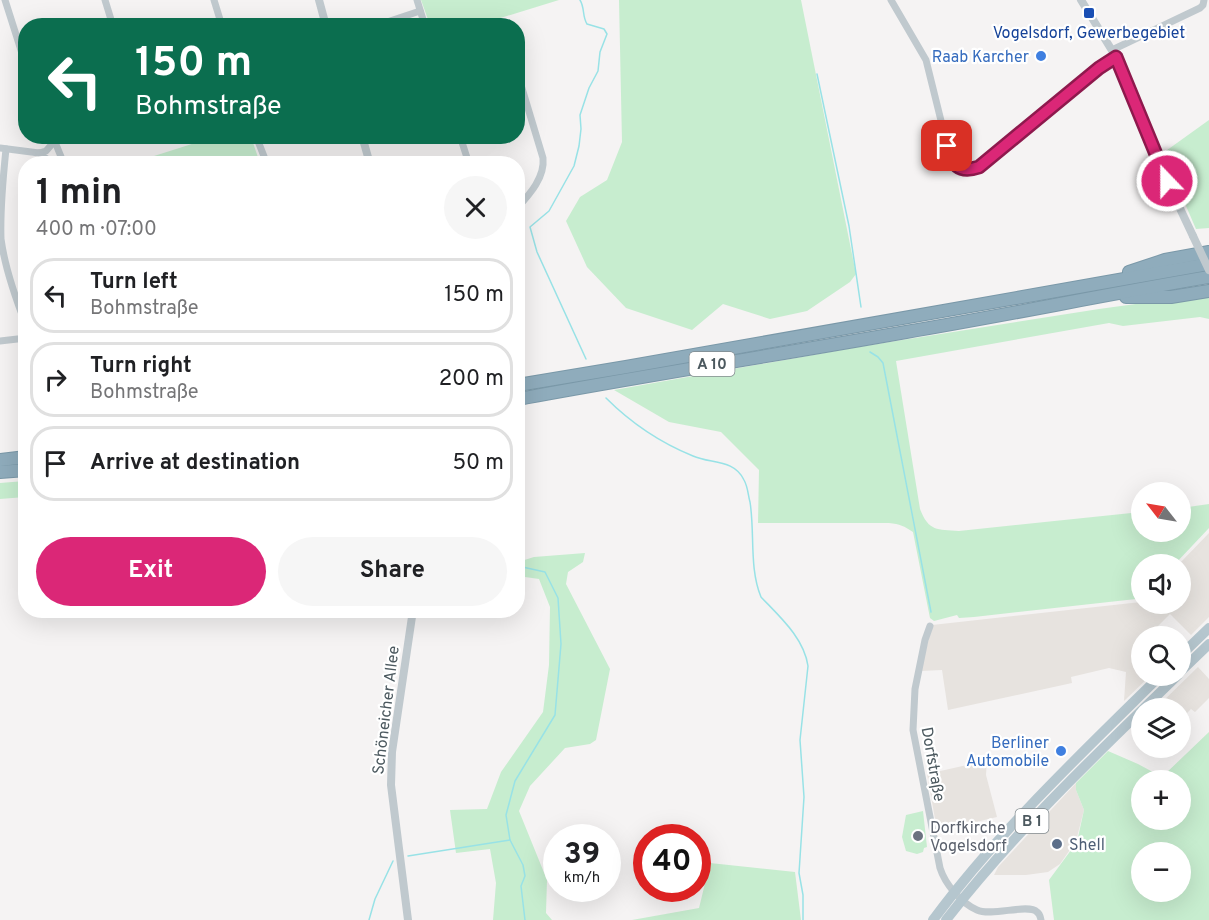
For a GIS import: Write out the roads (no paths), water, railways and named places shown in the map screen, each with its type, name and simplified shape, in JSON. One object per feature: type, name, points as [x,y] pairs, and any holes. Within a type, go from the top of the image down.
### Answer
[{"type":"highway","points":[[1090,291],[1165,260],[1209,252]]},
{"type":"highway","name":"A 10","points":[[525,398],[627,378],[908,332],[1209,264]]},
{"type":"highway","name":"A 10","points":[[525,384],[1090,291],[1209,277]]},
{"type":"highway","points":[[1090,291],[1171,297],[1209,291]]},
{"type":"highway","points":[[0,460],[18,459]]},
{"type":"highway","points":[[0,472],[18,471]]},
{"type":"main road","points":[[1191,645],[1209,628]]},
{"type":"main road","name":"B 1","points":[[1191,662],[1209,644]]},
{"type":"main road","name":"B 1","points":[[946,920],[959,896],[1008,830],[1150,686]]},
{"type":"main road","name":"B 1","points":[[1154,698],[1167,686]]},
{"type":"main road","name":"B 1","points":[[933,920],[1131,721]]},
{"type":"street","points":[[5,0],[18,41]]},
{"type":"street","points":[[105,0],[111,18]]},
{"type":"street","points":[[214,0],[220,18]]},
{"type":"street","points":[[319,0],[324,18]]},
{"type":"street","points":[[417,0],[422,18]]},
{"type":"street","points":[[891,0],[926,60],[950,157],[953,163],[962,168],[971,169],[979,167],[1114,53],[1200,8],[1204,0]]},
{"type":"street","points":[[1080,0],[1114,53],[1167,181],[1209,270]]},
{"type":"street","points":[[399,18],[420,11]]},
{"type":"street","points":[[525,98],[544,165],[543,172],[525,198]]},
{"type":"street","points":[[18,304],[10,282],[2,240],[3,149],[39,153],[46,151],[51,144]]},
{"type":"street","points":[[39,153],[42,156]]},
{"type":"street","points":[[0,341],[18,339]]},
{"type":"street","name":"Schöneicher Allee","points":[[408,920],[391,785],[392,752],[411,618]]},
{"type":"street","name":"Dorfstraße","points":[[930,626],[915,689],[913,730],[942,876],[959,896]]},
{"type":"street","points":[[959,896],[977,910],[987,912],[1035,910],[1039,913],[1041,920]]},
{"type":"waterway","points":[[580,0],[587,24],[604,29],[607,34],[600,52],[598,71],[589,88],[580,115],[581,129],[574,166],[549,211],[530,227],[537,252],[586,359]]},
{"type":"waterway","points":[[817,74],[849,226],[861,307]]},
{"type":"waterway","points":[[870,352],[883,363],[931,612]]},
{"type":"waterway","points":[[606,398],[636,423],[681,451],[728,465],[740,473],[747,488],[757,586],[761,597],[783,620],[802,646],[808,666],[800,740],[804,797],[799,873],[803,895],[803,920]]},
{"type":"waterway","points":[[525,568],[545,572],[558,598],[561,644],[555,715],[515,781],[506,815],[510,840],[523,865],[525,876],[521,886],[525,920]]},
{"type":"waterway","points":[[408,856],[510,840]]},
{"type":"waterway","points":[[369,920],[375,899],[393,861]]},
{"type":"place","name":"Vogelsdorf, Gewerbegebiet","points":[[1089,13]]},
{"type":"place","name":"Raab Karcher","points":[[1041,56]]},
{"type":"place","name":"Berliner Automobile","points":[[1061,751]]},
{"type":"place","name":"Dorfkirche Vogelsdorf","points":[[918,836]]},
{"type":"place","name":"Shell","points":[[1057,844]]}]
